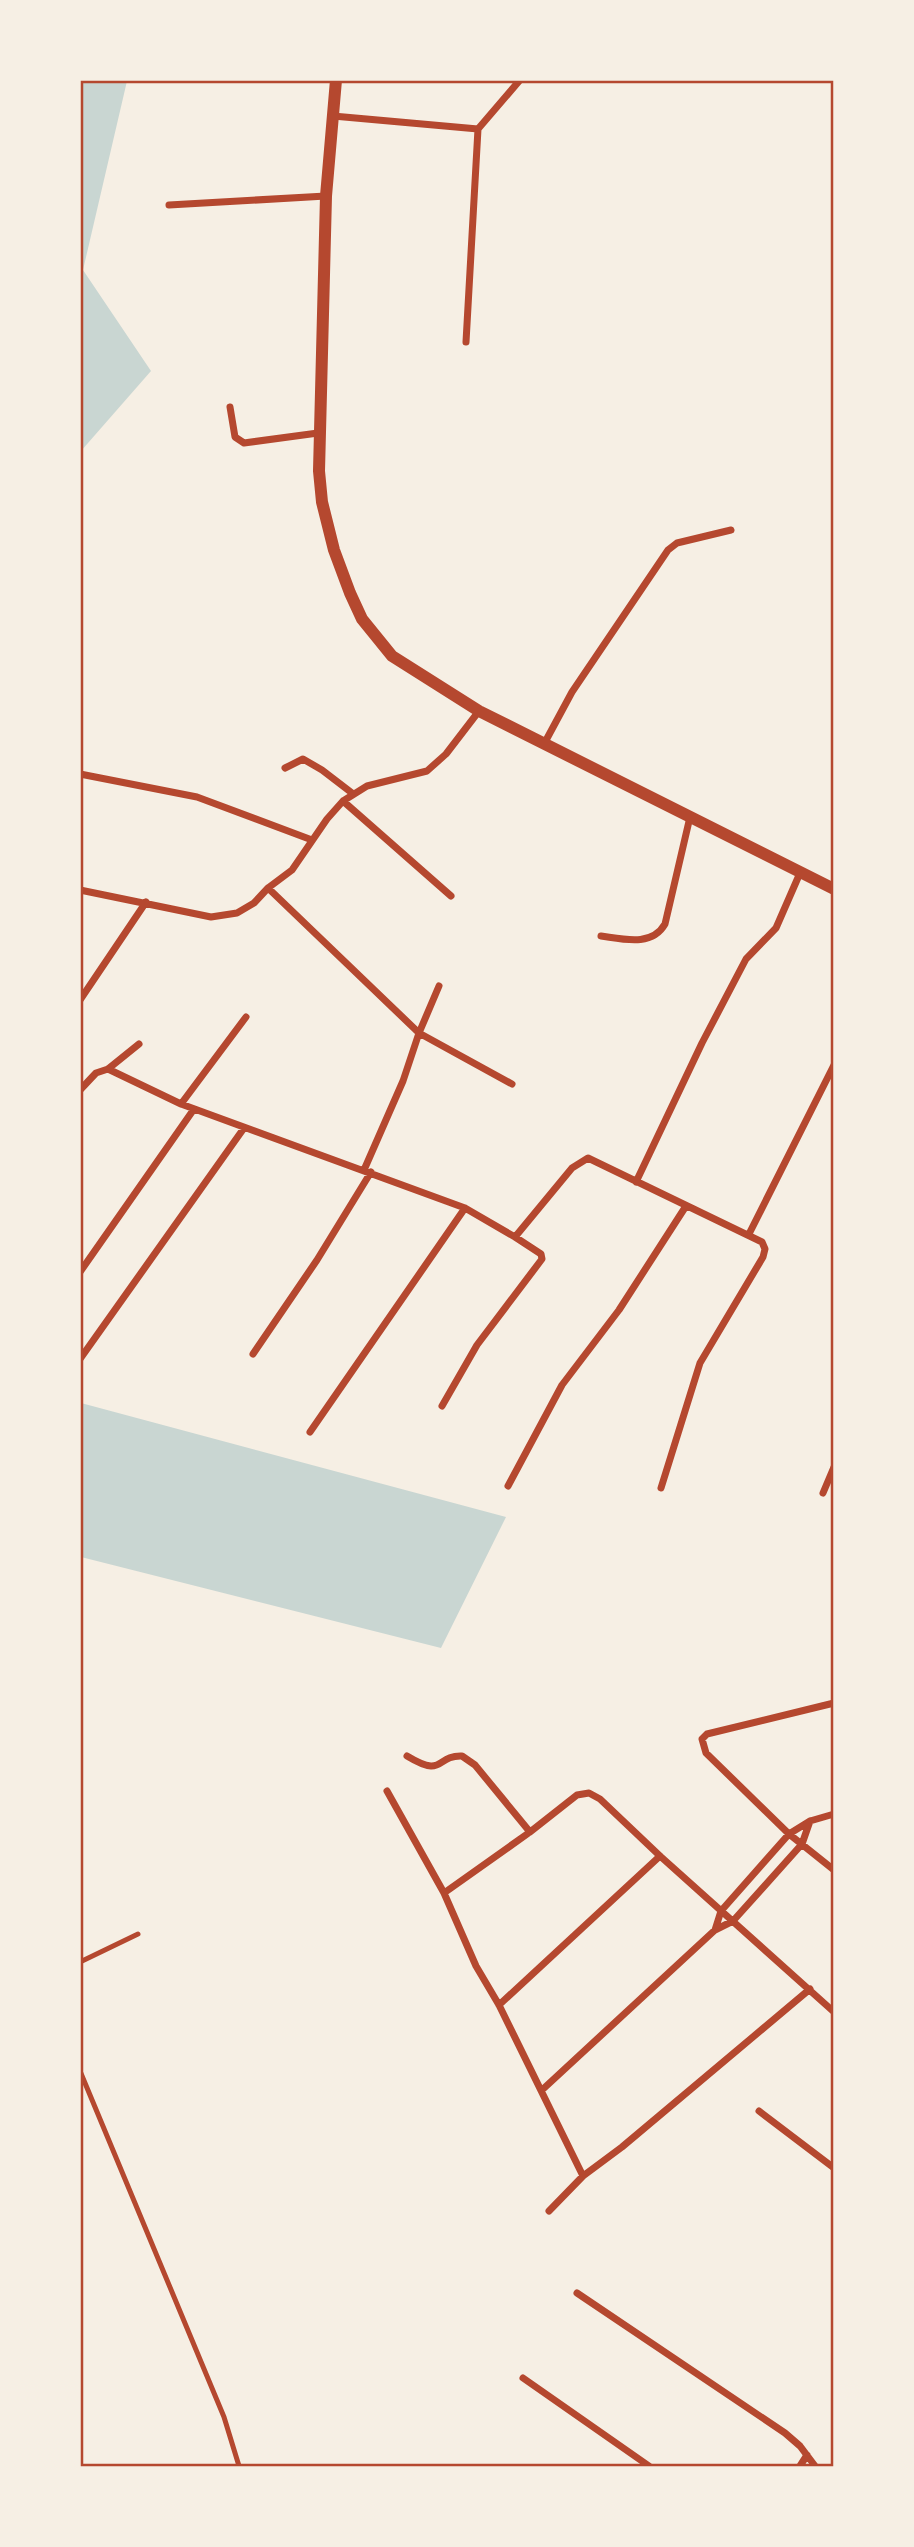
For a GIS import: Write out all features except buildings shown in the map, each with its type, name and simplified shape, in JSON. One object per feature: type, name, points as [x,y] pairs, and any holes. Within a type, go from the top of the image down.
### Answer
[{"type":"street","points":[[336,80],[326,196],[318,433],[322,502],[334,550],[362,619],[392,656],[479,711],[834,889]]},
{"type":"street","points":[[466,342],[478,129],[520,80]]},
{"type":"street","points":[[333,116],[478,129]]},
{"type":"street","points":[[169,205],[326,196]]},
{"type":"street","points":[[230,407],[235,437],[244,443],[318,433]]},
{"type":"street","points":[[543,744],[572,692],[668,550],[677,543],[731,530]]},
{"type":"street","points":[[80,890],[211,917],[237,914],[292,870],[343,800],[367,786],[427,771],[446,754],[479,711]]},
{"type":"street","points":[[285,768],[303,759],[352,793]]},
{"type":"street","points":[[80,774],[197,797],[312,840]]},
{"type":"street","points":[[343,800],[451,897]]},
{"type":"street","points":[[601,936],[647,939],[661,931],[665,924],[690,817]]},
{"type":"street","points":[[635,1182],[746,959],[776,928],[800,873]]},
{"type":"street","points":[[268,888],[419,1033],[512,1084]]},
{"type":"street","points":[[80,1000],[146,902]]},
{"type":"street","points":[[253,1354],[317,1260],[368,1171],[439,986]]},
{"type":"street","points":[[181,1104],[246,1017]]},
{"type":"street","points":[[80,1090],[96,1073],[108,1069],[139,1044]]},
{"type":"street","points":[[749,1234],[834,1065]]},
{"type":"street","points":[[108,1069],[181,1104],[465,1208],[541,1254],[542,1259],[478,1345],[442,1406]]},
{"type":"street","points":[[80,1272],[194,1109]]},
{"type":"street","points":[[80,1359],[244,1128]]},
{"type":"street","points":[[515,1237],[572,1168],[584,1159],[594,1160],[762,1242],[765,1249],[763,1257],[700,1363],[660,1488]]},
{"type":"street","points":[[508,1486],[562,1385],[620,1310],[686,1206]]},
{"type":"street","points":[[310,1432],[465,1208]]},
{"type":"street","points":[[823,1493],[834,1467]]},
{"type":"street","points":[[834,1703],[706,1734],[702,1739],[706,1753],[789,1834],[834,1870]]},
{"type":"street","points":[[407,1756],[428,1767],[440,1765],[454,1756],[462,1756],[475,1765],[530,1832]]},
{"type":"street","points":[[387,1791],[444,1893],[476,1966],[499,2005],[583,2176]]},
{"type":"street","points":[[444,1893],[577,1795],[589,1793],[600,1798],[660,1856],[834,2012]]},
{"type":"street","points":[[715,1930],[721,1910],[789,1834],[810,1821],[834,1814]]},
{"type":"street","points":[[542,2090],[715,1930],[733,1921],[802,1844],[810,1821]]},
{"type":"street","points":[[499,2005],[660,1856]]},
{"type":"street","points":[[549,2210],[583,2176],[622,2147],[810,1989]]},
{"type":"street","points":[[759,2111],[834,2168]]},
{"type":"street","points":[[577,2293],[785,2433],[815,2466]]},
{"type":"street","points":[[523,2378],[649,2466]]},
{"type":"street","points":[[800,2466],[807,2455]]},
{"type":"lane","points":[[80,1962],[138,1934]]},
{"type":"lane","points":[[80,2071],[224,2417],[239,2466]]},
{"type":"shaded area","points":[[81,80],[127,81],[83,270],[151,371],[81,451]]},
{"type":"shaded area","points":[[80,1403],[506,1517],[441,1648],[81,1557]]}]
